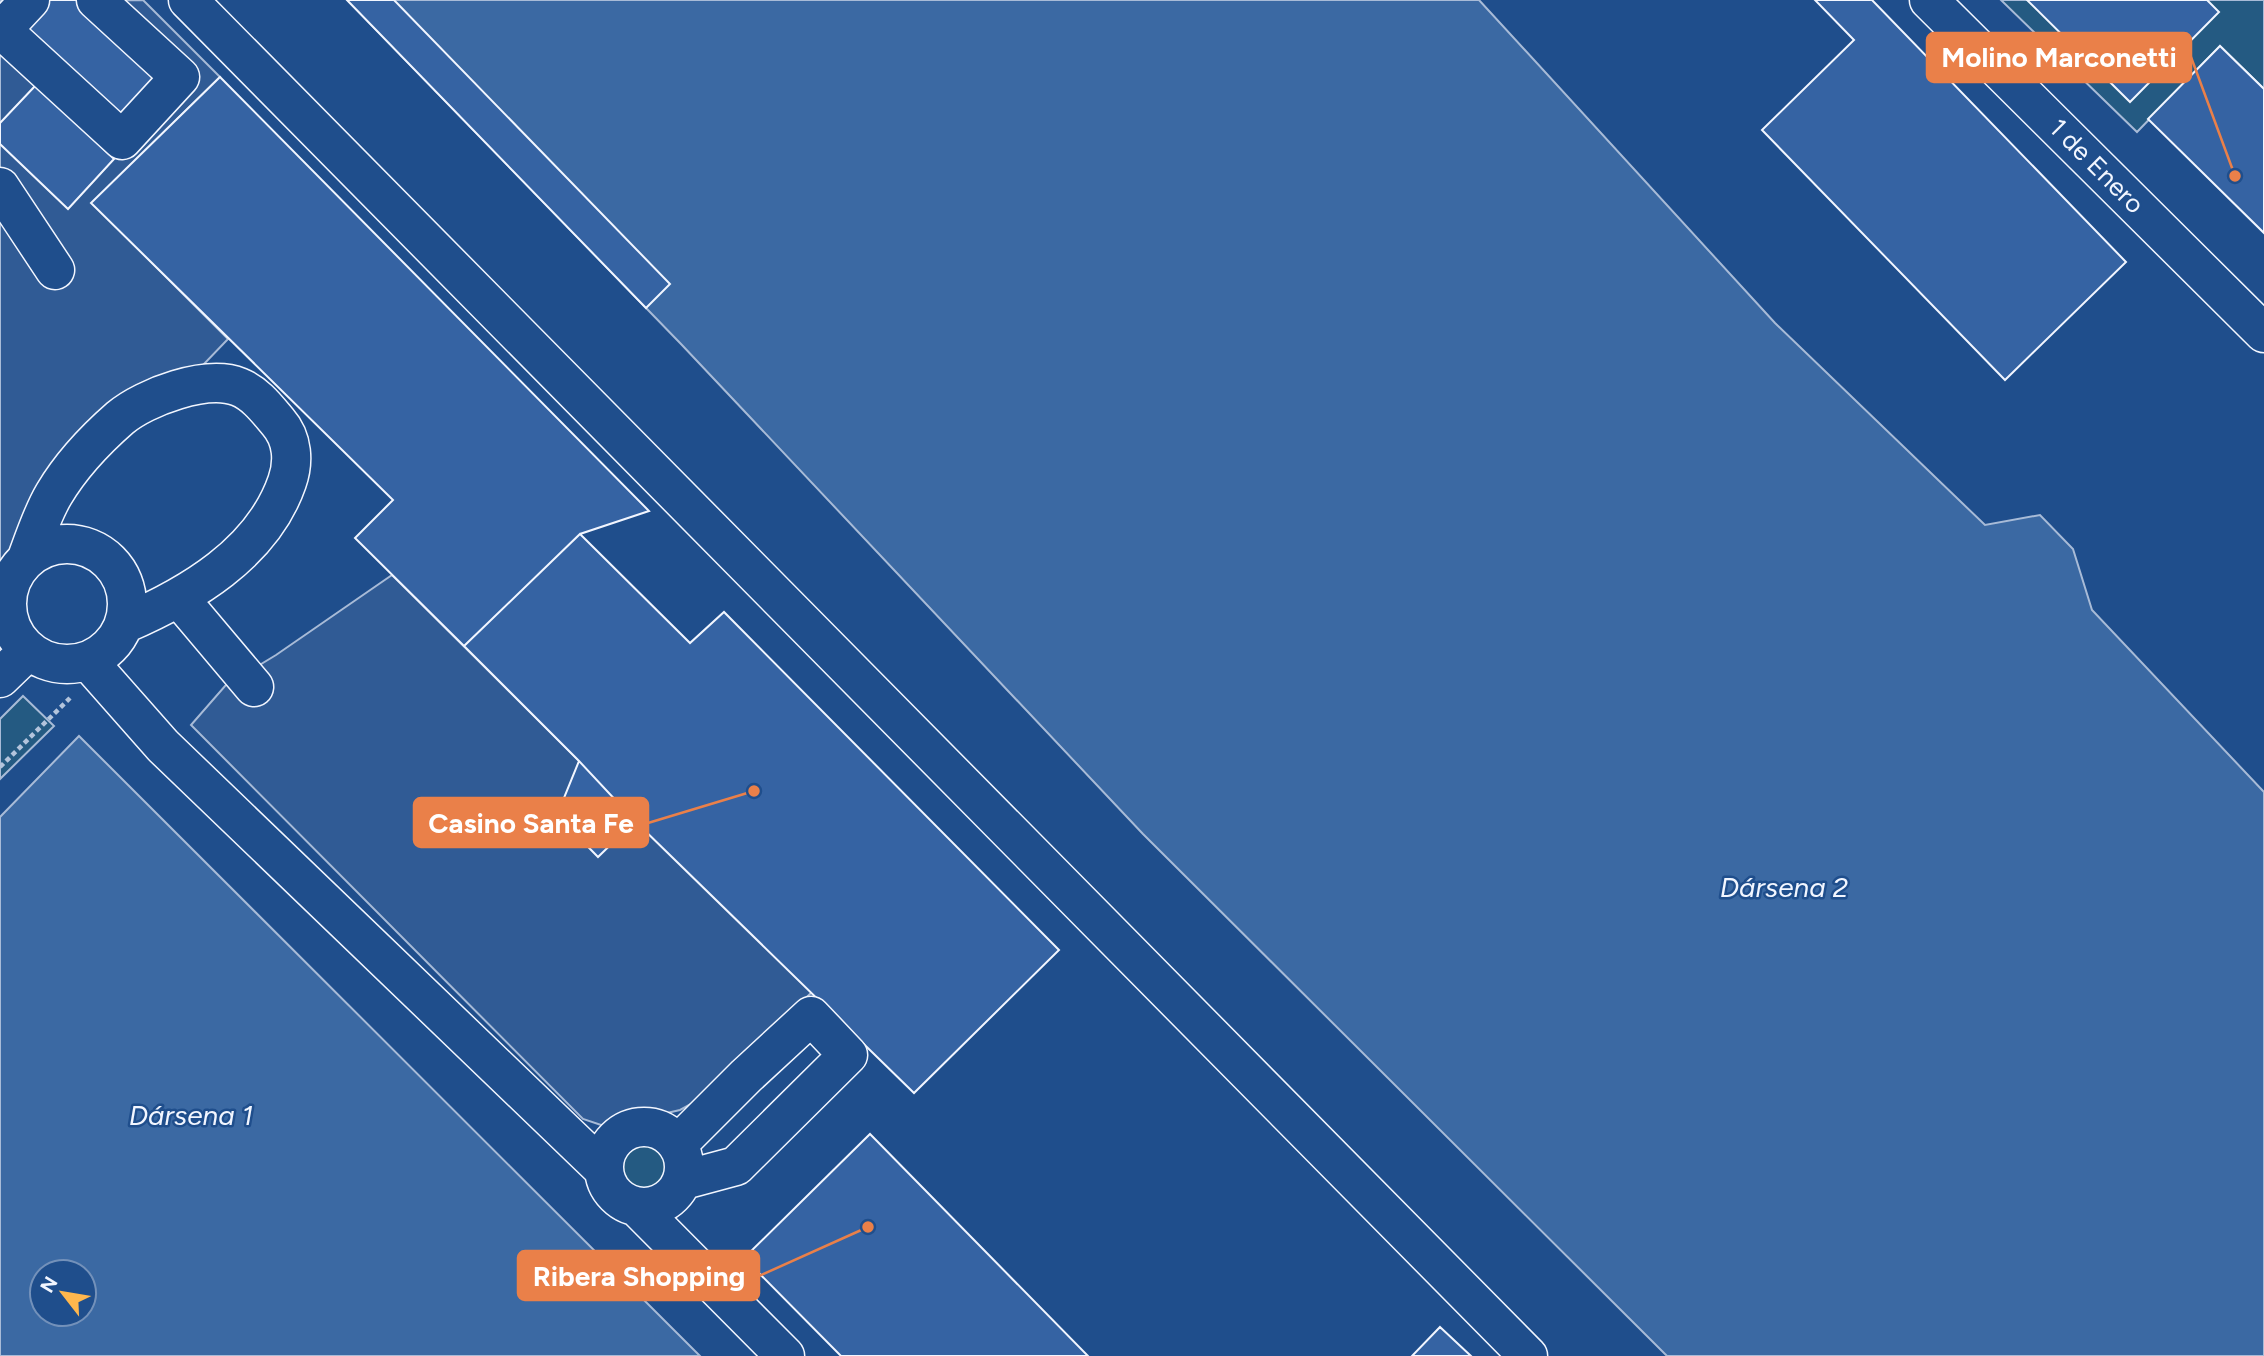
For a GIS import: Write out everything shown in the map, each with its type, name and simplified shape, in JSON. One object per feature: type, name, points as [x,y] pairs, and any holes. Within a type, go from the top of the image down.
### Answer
[{"type":"street","points":[[30,0],[2,30],[122,140],[180,77],[96,0]]},
{"type":"street","points":[[188,0],[1528,1356]]},
{"type":"street","name":"1 de Enero","points":[[1937,3],[2264,333]]},
{"type":"street","points":[[0,187],[55,270]]},
{"type":"street","points":[[27,558],[44,547],[63,543],[83,545],[101,554],[115,567],[125,585],[128,605],[124,625],[110,647],[88,661],[57,664],[28,651],[16,638],[8,622],[6,604],[12,578],[27,558],[54,494],[85,453],[120,418],[136,408],[181,388],[213,383],[239,387],[256,397],[284,428],[292,460],[281,498],[248,545],[211,577],[163,607],[124,625]]},
{"type":"street","points":[[179,598],[254,687]]},
{"type":"street","points":[[0,678],[28,651]]},
{"type":"street","points":[[88,661],[163,746],[603,1169]]},
{"type":"street","points":[[678,1144],[811,1016],[848,1055],[736,1166],[684,1180]]},
{"type":"street","points":[[631,1128],[658,1128],[678,1144],[683,1156],[684,1180],[675,1194],[651,1207],[637,1207],[625,1203],[613,1194],[603,1169],[611,1144],[620,1134],[631,1128]]},
{"type":"street","points":[[637,1207],[785,1356]]},
{"type":"shaded area","points":[[143,0],[220,77],[92,203],[228,339],[181,388],[136,408],[16,570],[0,572],[0,1]]},
{"type":"shaded area","points":[[2001,0],[2264,0],[2264,89],[2220,46],[2137,132]]},
{"type":"shaded area","points":[[392,575],[812,992],[702,1098],[680,1110],[623,1123],[601,1125],[583,1119],[191,725],[225,686],[276,655]]},
{"type":"shaded area","points":[[23,696],[54,726],[0,779],[0,719]]},
{"type":"shaded area","points":[[639,1140],[651,1140],[666,1148],[674,1163],[674,1175],[666,1190],[651,1198],[639,1198],[624,1190],[616,1175],[616,1163],[624,1148]]},
{"type":"water","name":"Dársena 2","points":[[347,0],[1479,0],[1775,323],[1985,525],[2040,515],[2073,549],[2092,610],[2264,792],[2264,1356],[1667,1356],[1143,834],[681,344]]},
{"type":"water","name":"Dársena 1","points":[[79,736],[700,1356],[0,1356],[0,817]]},
{"type":"building","points":[[46,0],[82,0],[161,75],[114,125],[16,31]]},
{"type":"building","points":[[347,0],[394,0],[670,284],[646,308]]},
{"type":"building","points":[[1815,0],[1872,0],[2126,262],[2005,380],[1762,130],[1854,40]]},
{"type":"building","points":[[2027,0],[2207,0],[2219,12],[2130,102]]},
{"type":"building","points":[[2220,46],[2264,89],[2264,233],[2148,119]]},
{"type":"building","points":[[220,77],[649,511],[580,534],[464,646],[355,538],[393,500],[91,203]]},
{"type":"building","points":[[36,85],[114,159],[68,209],[0,144],[0,123]]},
{"type":"building","points":[[580,534],[690,643],[724,612],[1059,950],[914,1093],[635,821],[464,646]]},
{"type":"building","points":[[579,761],[635,821],[598,857],[557,815]]},
{"type":"building","points":[[870,1134],[1088,1356],[841,1356],[744,1258]]},
{"type":"building","points":[[1440,1327],[1471,1356],[1412,1356]]},
{"type":"place","name":"Molino Marconetti","points":[[2235,176]]},
{"type":"place","name":"Casino Santa Fe","points":[[754,791]]},
{"type":"place","name":"Ribera Shopping","points":[[868,1227]]}]
